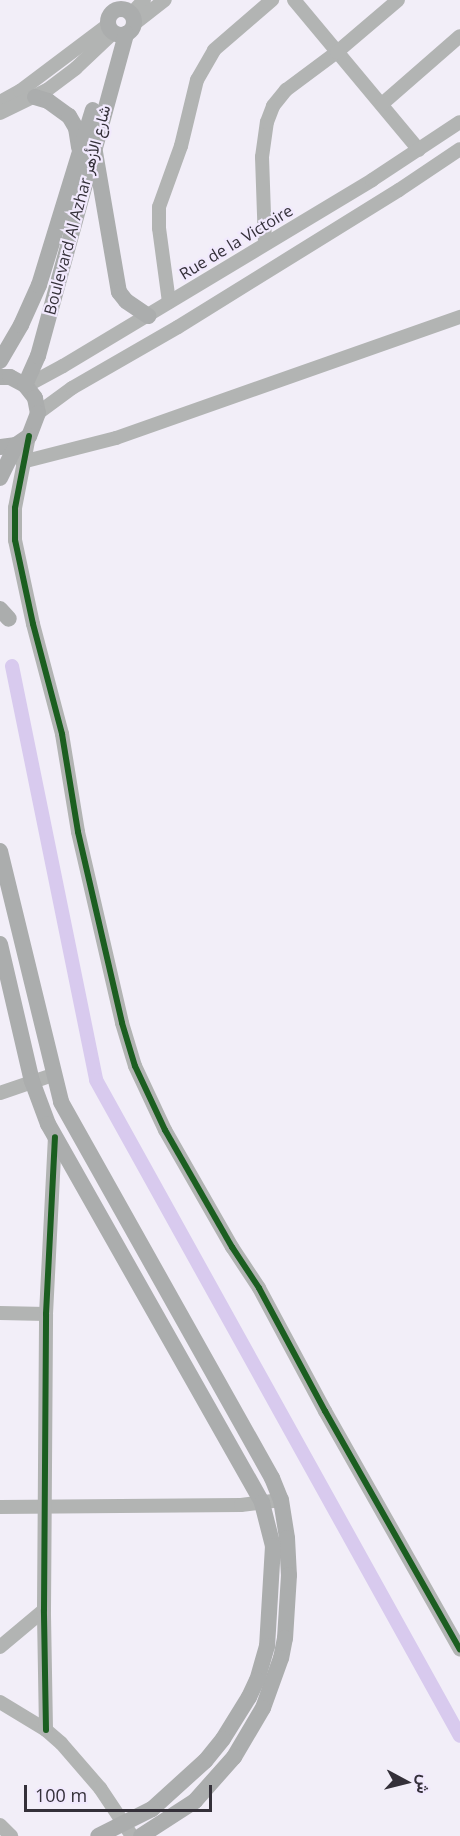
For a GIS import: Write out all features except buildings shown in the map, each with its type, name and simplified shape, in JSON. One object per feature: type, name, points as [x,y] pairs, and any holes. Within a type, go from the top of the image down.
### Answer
[{"type":"main road","name":"Boulevard Al Azhar شارع الأزهر","points":[[26,385],[38,356],[87,150],[123,19]]},
{"type":"main road","points":[[35,98],[53,104],[69,116],[76,128],[87,150],[119,292],[126,301],[148,315]]},
{"type":"main road","name":"Boulevard Al Azhar شارع الأزهر","points":[[0,360],[21,326],[39,285],[87,150]]},
{"type":"main road","points":[[0,377],[10,377],[26,385],[35,398],[38,414],[15,443],[0,478]]},
{"type":"main road","points":[[0,851],[53,1075],[67,1115],[272,1478],[281,1500],[289,1559],[286,1624],[281,1658],[263,1708],[239,1751],[195,1801],[141,1836]]},
{"type":"main road","points":[[0,944],[32,1081],[55,1137],[262,1503],[271,1531],[274,1565],[267,1646],[257,1680],[223,1739],[205,1761],[128,1830],[98,1836]]},
{"type":"street","points":[[0,113],[35,98],[76,68],[144,0]]},
{"type":"street","points":[[0,102],[20,91],[123,19],[165,0]]},
{"type":"street","points":[[169,302],[159,228],[159,207],[181,146],[197,80],[214,50],[272,0]]},
{"type":"street","points":[[294,0],[418,150]]},
{"type":"street","points":[[265,243],[262,156],[267,122],[273,106],[286,90],[337,52],[390,3]]},
{"type":"street","points":[[382,104],[460,36]]},
{"type":"street","name":"Rue de la Victoire","points":[[26,385],[148,315],[460,122]]},
{"type":"street","points":[[38,414],[72,388],[178,327],[399,190],[460,149]]},
{"type":"street","points":[[22,462],[127,434],[460,317]]},
{"type":"street","points":[[15,443],[22,462],[15,508],[15,540],[33,624],[62,734],[78,832],[122,1023],[135,1066],[165,1130],[232,1247],[259,1288],[325,1411],[460,1650]]},
{"type":"street","points":[[3,615],[33,624]]},
{"type":"street","points":[[0,1093],[53,1075]]},
{"type":"street","points":[[46,1730],[44,1610],[47,1507],[46,1314],[55,1137]]},
{"type":"street","points":[[0,1314],[46,1314]]},
{"type":"street","points":[[0,1507],[262,1503],[281,1500]]},
{"type":"street","points":[[0,1647],[44,1610]]},
{"type":"street","points":[[0,1702],[46,1730],[88,1772],[128,1830]]},
{"type":"street","points":[[0,1825],[11,1836]]},
{"type":"waterway","points":[[12,666],[96,1080],[460,1736]]},
{"type":"cycle path","points":[[29,436],[15,508],[15,540],[33,624],[62,734],[78,832],[122,1023],[135,1066],[165,1130],[232,1247],[259,1288],[325,1411],[460,1650]]},
{"type":"cycle path","points":[[46,1730],[44,1610],[46,1314],[55,1137]]}]
